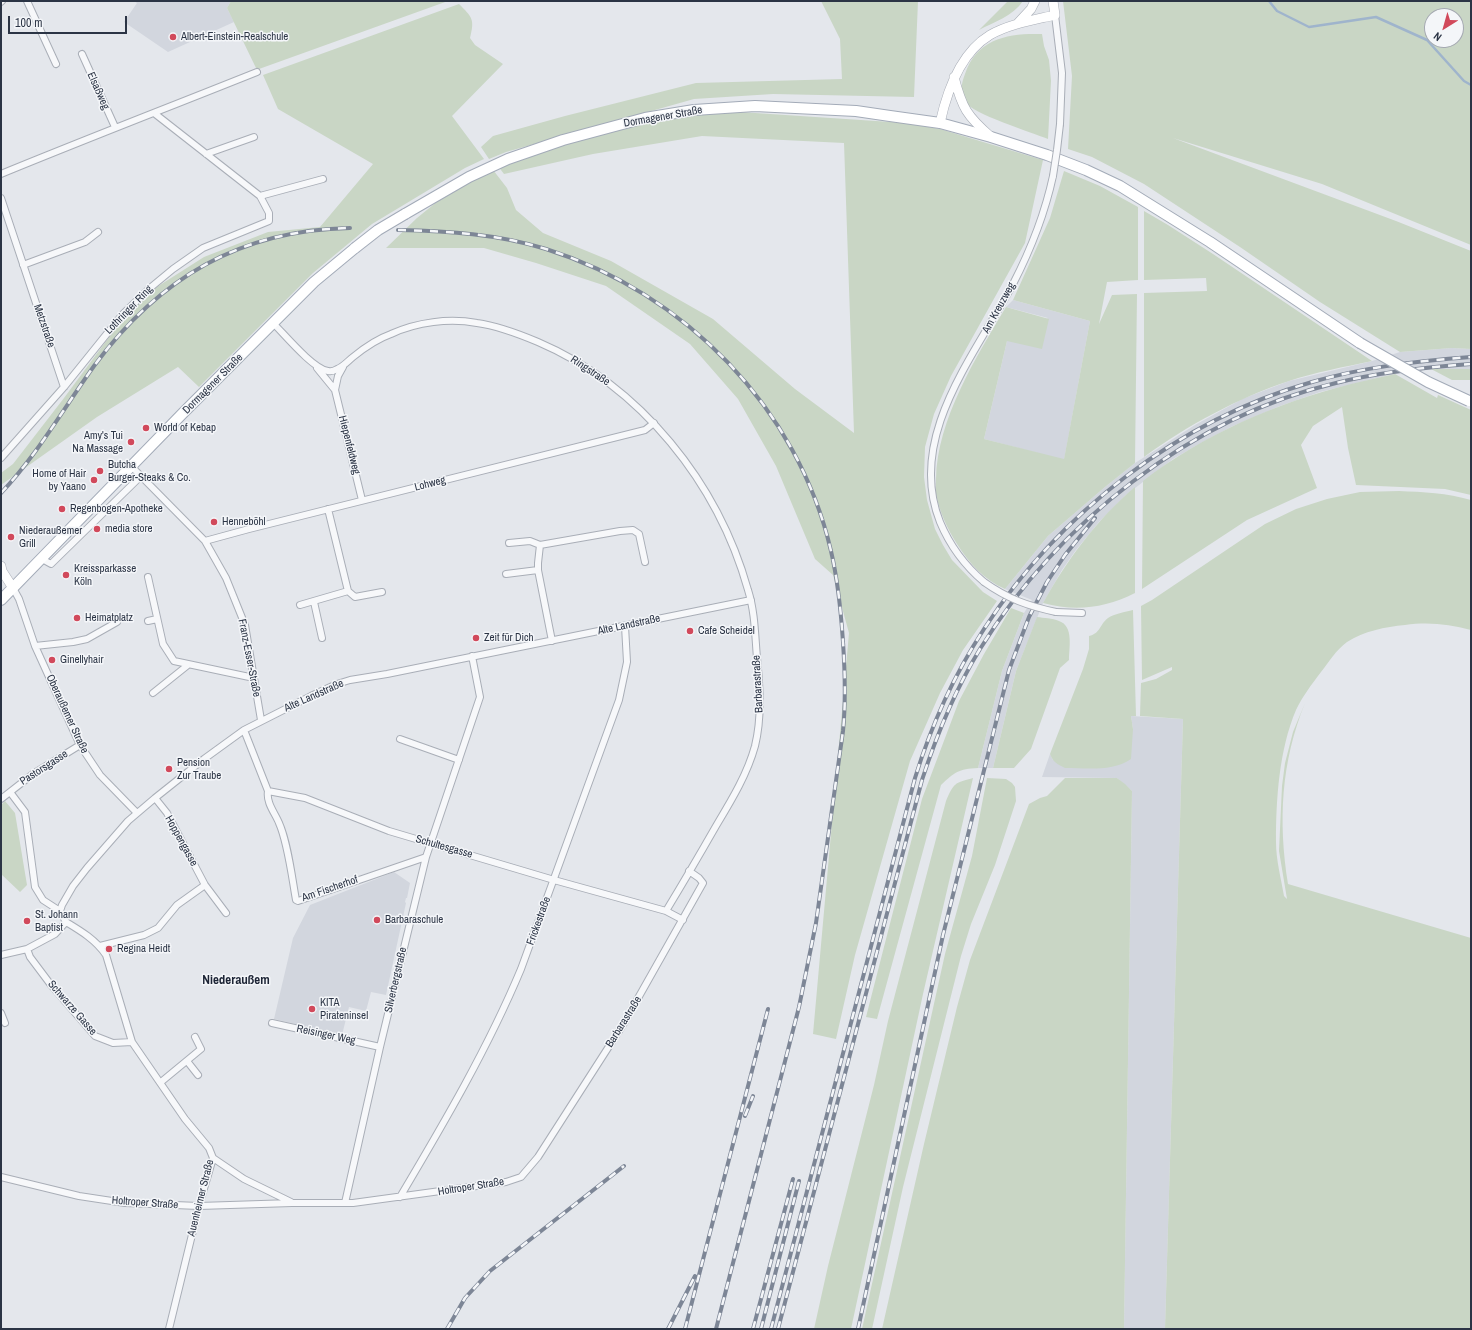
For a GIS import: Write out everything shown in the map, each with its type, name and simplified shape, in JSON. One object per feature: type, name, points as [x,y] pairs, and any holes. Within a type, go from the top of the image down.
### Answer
[{"type":"main road","points":[[1018,23],[1031,9],[1035,1]]},
{"type":"main road","points":[[940,124],[944,104],[954,77],[972,51],[990,35],[1018,23],[1055,15],[1053,1]]},
{"type":"main road","points":[[954,77],[958,93],[965,109],[974,121],[991,137]]},
{"type":"main road","name":"Dormagener Straße","points":[[1,600],[131,466],[314,282],[378,230],[469,177],[508,158],[604,128],[645,118],[694,110],[755,106],[856,111],[940,124],[991,137],[1047,155],[1086,170],[1120,186],[1210,242],[1360,343],[1422,379],[1470,402]]},
{"type":"main road","name":"Oberaußemer Straße","points":[[1,566],[13,588]]},
{"type":"street","points":[[27,1],[56,64]]},
{"type":"street","name":"Am Kreuzweg","points":[[1055,15],[1062,73],[1060,124],[1053,176],[1048,196],[1041,219],[1014,282],[962,372],[950,397],[935,438],[931,465],[931,486],[934,506],[948,540],[968,568],[984,582],[1006,597],[1018,603],[1056,612],[1082,613]]},
{"type":"street","name":"Elsaßweg","points":[[82,54],[114,127]]},
{"type":"street","points":[[1,174],[114,127],[154,113],[257,72]]},
{"type":"street","name":"Lothringer Ring","points":[[1,458],[64,387],[122,315],[150,288],[173,269],[203,248],[269,221],[269,214],[260,196],[154,113]]},
{"type":"street","points":[[206,154],[254,137]]},
{"type":"street","points":[[260,196],[323,179]]},
{"type":"street","name":"Metzstraße","points":[[1,198],[64,387]]},
{"type":"street","points":[[23,265],[85,242],[98,232]]},
{"type":"street","name":"Ringstraße","points":[[317,368],[335,371],[377,341],[400,330],[421,324],[450,320],[481,323],[520,334],[552,348],[580,363],[620,392],[654,423],[685,461],[717,512],[733,547],[751,600]]},
{"type":"street","points":[[273,323],[317,368],[335,390]]},
{"type":"street","points":[[335,390],[338,376],[344,365]]},
{"type":"street","name":"Hiepenfeldweg","points":[[335,390],[362,500]]},
{"type":"street","name":"Lohweg","points":[[205,541],[362,500],[645,430],[654,423]]},
{"type":"street","name":"Franz-Esser-Straße","points":[[131,466],[205,541],[226,578],[245,625],[261,720]]},
{"type":"street","points":[[42,559],[51,564],[141,476]]},
{"type":"street","points":[[328,509],[348,591],[355,597],[382,592]]},
{"type":"street","points":[[509,543],[530,541],[540,545],[633,530],[639,534],[645,562]]},
{"type":"street","points":[[540,545],[538,570],[552,641]]},
{"type":"street","points":[[506,574],[538,570]]},
{"type":"street","points":[[148,577],[163,644],[174,662],[254,678]]},
{"type":"street","name":"Oberaußemer Straße","points":[[13,588],[19,599],[35,646],[80,745],[102,777],[136,813]]},
{"type":"street","points":[[300,605],[348,591]]},
{"type":"street","name":"Alte Landstraße","points":[[60,912],[68,895],[87,868],[136,813],[204,759],[244,730],[261,720],[337,684],[350,680],[387,674],[751,600]]},
{"type":"street","name":"Barbarastraße","points":[[666,911],[734,796],[746,772],[755,746],[761,709],[751,600]]},
{"type":"street","points":[[314,602],[322,638]]},
{"type":"street","points":[[148,621],[157,619]]},
{"type":"street","points":[[35,646],[87,639],[117,622]]},
{"type":"street","name":"Frickestraße","points":[[400,1197],[449,1114],[503,1010],[521,968],[619,700],[627,662],[625,626]]},
{"type":"street","name":"Silverbergstraße","points":[[345,1203],[380,1047],[426,857],[480,697],[472,656]]},
{"type":"street","points":[[153,693],[188,665]]},
{"type":"street","points":[[244,730],[268,791]]},
{"type":"street","points":[[400,739],[459,760]]},
{"type":"street","name":"Pastorsgasse","points":[[1,800],[33,774],[80,745]]},
{"type":"street","name":"Schultesgasse","points":[[268,791],[305,798],[375,826],[554,880],[666,911],[683,920]]},
{"type":"street","name":"Am Fischerhof","points":[[268,791],[267,797],[270,806],[283,834],[296,900],[298,901],[426,857]]},
{"type":"street","name":"Pastorsgasse","points":[[10,792],[25,812],[35,887],[43,900],[60,912]]},
{"type":"street","name":"Hoppengasse","points":[[155,798],[167,813],[205,885],[226,913]]},
{"type":"street","name":"Barbarastraße","points":[[528,1171],[624,1023],[704,883],[689,871]]},
{"type":"street","points":[[100,946],[144,934],[158,928],[177,904],[205,885]]},
{"type":"street","points":[[1,955],[27,949],[55,934],[66,922],[60,912]]},
{"type":"street","name":"Auenheimer Straße","points":[[66,922],[100,946],[106,955],[132,1042],[161,1082],[185,1119],[209,1148],[213,1158],[199,1206],[169,1329]]},
{"type":"street","name":"Schwarze Gasse","points":[[27,949],[30,957],[51,985],[95,1036],[113,1043],[132,1042]]},
{"type":"street","points":[[1,1013],[5,1023]]},
{"type":"street","name":"Reisinger Weg","points":[[272,1023],[380,1047]]},
{"type":"street","points":[[161,1082],[201,1049],[195,1037]]},
{"type":"street","points":[[187,1061],[198,1075]]},
{"type":"street","name":"Holtroper Straße","points":[[213,1158],[244,1179],[292,1203]]},
{"type":"street","name":"Holtroper Straße","points":[[1,1177],[79,1196],[125,1203],[199,1206],[374,1201],[514,1180],[521,1177],[528,1171]]},
{"type":"shaded area","name":"Albert-Einstein-Realschule","points":[[134,1],[231,1],[227,8],[234,22],[168,52],[124,22],[137,3]]},
{"type":"shaded area","points":[[1013,300],[1090,321],[1064,460],[984,439],[1007,341],[1048,318],[1006,307]]},
{"type":"shaded area","points":[[1452,348],[1471,349],[1471,369],[1434,369],[1390,375],[1320,392],[1280,406],[1231,427],[1173,459],[1126,495],[1099,522],[1076,550],[1062,570],[1043,603],[1016,671],[993,768],[978,768],[1002,671],[1024,613],[1032,600],[1005,589],[1048,536],[1135,463],[1195,425],[1242,399],[1289,381],[1372,361],[1400,352]]},
{"type":"shaded area","points":[[1131,716],[1183,719],[1165,1329],[1124,1329],[1132,791],[1117,778],[1042,777],[1050,754],[1053,760],[1133,729]]},
{"type":"shaded area","name":"Barbaraschule","points":[[394,872],[410,883],[386,995],[371,992],[366,1011],[349,1007],[342,1035],[274,1019],[293,938],[310,905]]},
{"type":"green space","points":[[231,1],[448,1],[259,69],[256,68],[227,8]]},
{"type":"green space","points":[[821,1],[918,1],[914,97],[773,94],[694,99],[506,152],[489,159],[481,147],[493,136],[696,83],[842,79],[840,39]]},
{"type":"green space","points":[[1008,1],[1023,1],[1009,15],[979,30]]},
{"type":"green space","points":[[1063,1],[1471,1],[1471,245],[1322,184],[1173,138],[1396,221],[1471,251],[1471,349],[1452,348],[1400,352],[1320,302],[1144,184],[1092,157],[1068,149],[1072,76]]},
{"type":"green space","points":[[459,4],[470,15],[472,26],[470,38],[475,45],[503,64],[452,116],[484,159],[465,168],[372,224],[313,273],[199,387],[178,367],[97,417],[1,485],[1,473],[13,464],[121,321],[149,292],[204,257],[268,232],[320,227],[373,164],[278,109],[263,75]]},
{"type":"green space","points":[[1042,34],[1049,60],[1051,81],[1048,139],[978,111],[964,101],[961,91],[964,77],[970,62],[977,52],[986,45],[1006,37]]},
{"type":"green space","points":[[695,109],[906,123],[940,129],[1043,160],[1025,243],[951,376],[934,414],[925,447],[924,477],[927,500],[935,529],[952,560],[983,592],[997,601],[963,650],[940,693],[910,761],[855,955],[836,1039],[813,1034],[849,633],[833,575],[815,559],[776,466],[738,399],[690,344],[606,286],[484,248],[386,248],[417,218],[471,174],[490,166],[507,188],[516,210],[543,233],[611,261],[713,319],[795,389],[854,433],[844,143],[702,136],[593,154],[504,174],[495,162]]},
{"type":"green space","points":[[1064,171],[1100,186],[1138,207],[1138,280],[1107,282],[1099,324],[1112,295],[1137,294],[1135,463],[1048,536],[1005,589],[990,581],[972,564],[957,544],[947,527],[939,507],[936,492],[938,457],[943,434],[960,390],[1006,307],[1049,319],[1042,349],[1007,341],[984,439],[1064,459],[1090,321],[1013,300],[1050,218]]},
{"type":"green space","points":[[1144,211],[1213,254],[1372,361],[1299,378],[1232,404],[1196,423],[1144,457],[1144,293],[1207,291],[1206,278],[1144,280]]},
{"type":"green space","points":[[1431,369],[1471,369],[1471,380],[1452,380]]},
{"type":"green space","points":[[1395,374],[1437,398],[1438,395],[1471,410],[1471,495],[1445,489],[1356,485],[1348,448],[1342,407],[1313,426],[1301,445],[1317,488],[1247,520],[1142,589],[1143,481],[1166,464],[1191,449],[1242,422],[1295,401],[1323,392]]},
{"type":"green space","points":[[1135,487],[1135,593],[1112,602],[1090,607],[1078,608],[1055,606],[1043,603],[1062,571],[1084,541],[1121,499]]},
{"type":"green space","points":[[1399,491],[1444,494],[1471,500],[1471,630],[1455,626],[1430,624],[1390,627],[1368,632],[1354,638],[1343,645],[1336,652],[1304,695],[1290,725],[1282,758],[1278,792],[1276,849],[1284,896],[1287,899],[1279,851],[1282,786],[1285,763],[1293,732],[1305,703],[1297,725],[1286,770],[1283,837],[1288,884],[1471,938],[1471,1329],[1165,1329],[1183,719],[1140,716],[1141,683],[1156,679],[1172,670],[1172,667],[1142,680],[1141,606],[1265,524],[1296,509],[1327,499],[1360,492]]},
{"type":"green space","points":[[1011,608],[1024,613],[1002,671],[978,768],[961,770],[941,785],[877,1019],[866,1017],[922,799],[959,701]]},
{"type":"green space","points":[[1133,610],[1136,716],[1131,716],[1133,729],[1131,759],[1108,768],[1065,768],[1052,759],[1050,754],[1083,669],[1089,649],[1089,636],[1096,633],[1108,618],[1116,614]]},
{"type":"green space","points":[[1037,617],[1056,620],[1064,624],[1067,628],[1070,638],[1069,660],[1060,668],[1031,749],[1014,768],[993,768],[1016,671]]},
{"type":"green space","points":[[973,778],[923,994],[851,1329],[814,1329],[828,1266],[874,1085],[888,1021],[946,801],[955,785]]},
{"type":"green space","points":[[987,778],[1006,779],[1012,783],[1015,787],[1016,801],[995,865],[971,924],[961,956],[903,1187],[872,1329],[862,1329],[945,954],[972,856]]},
{"type":"green space","points":[[1065,778],[1117,778],[1132,791],[1124,1329],[882,1329],[924,1144],[957,1007],[970,960],[1029,804],[1047,796]]},
{"type":"green space","points":[[5,801],[15,813],[27,885],[20,892],[1,874],[1,805]]},
{"type":"waterway","points":[[1269,1],[1277,11],[1309,27],[1376,17],[1427,40],[1464,81],[1471,85]]},
{"type":"railway","points":[[1,493],[50,431],[94,366],[119,335],[146,308],[175,284],[205,265],[238,249],[273,238],[310,231],[350,228]]},
{"type":"railway","points":[[398,230],[473,234],[510,240],[546,249],[597,269],[645,295],[689,326],[728,363],[763,404],[792,450],[815,499],[831,551],[841,619],[845,709],[816,923],[799,1007],[716,1329]]},
{"type":"railway","points":[[771,1329],[921,759],[944,701],[963,664],[984,629],[1014,587],[1048,547],[1086,510],[1126,476],[1170,446],[1215,420],[1263,399],[1312,382],[1351,372],[1391,365],[1471,357]]},
{"type":"railway","points":[[778,1329],[922,780],[940,729],[962,680],[980,649],[1012,603],[1048,559],[1089,518],[1133,482],[1180,449],[1230,421],[1282,399],[1336,383],[1403,370],[1471,364]]},
{"type":"railway","points":[[858,1329],[943,935],[1009,670],[1029,617],[1047,582],[1065,555],[1095,518]]},
{"type":"railway","points":[[685,1329],[768,1009]]},
{"type":"railway","points":[[745,1116],[753,1096]]},
{"type":"railway","points":[[447,1329],[465,1298],[490,1271],[624,1166]]},
{"type":"railway","points":[[753,1329],[793,1179]]},
{"type":"railway","points":[[761,1329],[799,1181]]},
{"type":"railway","points":[[668,1329],[695,1276]]},
{"type":"place","name":"Albert-Einstein-Realschule","points":[[173,37]]},
{"type":"place","name":"World of Kebap","points":[[146,428]]},
{"type":"place","name":"Amy's Tui Na Massage","points":[[131,442]]},
{"type":"place","name":"Butcha Burger-Steaks & Co.","points":[[100,471]]},
{"type":"place","name":"Home of Hair by Yaano","points":[[94,480]]},
{"type":"place","name":"Regenbogen-Apotheke","points":[[62,509]]},
{"type":"place","name":"Henneböhl","points":[[214,522]]},
{"type":"place","name":"media store","points":[[97,529]]},
{"type":"place","name":"Niederaußemer Grill","points":[[11,537]]},
{"type":"place","name":"Kreissparkasse Köln","points":[[66,575]]},
{"type":"place","name":"Heimatplatz","points":[[77,618]]},
{"type":"place","name":"Cafe Scheidel","points":[[690,631]]},
{"type":"place","name":"Zeit für Dich","points":[[476,638]]},
{"type":"place","name":"Ginellyhair","points":[[52,660]]},
{"type":"place","name":"Pension Zur Traube","points":[[169,769]]},
{"type":"place","name":"Barbaraschule","points":[[377,920]]},
{"type":"place","name":"St. Johann Baptist","points":[[27,921]]},
{"type":"place","name":"Regina Heidt","points":[[109,949]]},
{"type":"place","name":"KITA Pirateninsel","points":[[312,1009]]},
{"type":"district","name":"Niederaußem","points":[[236,981]]}]
